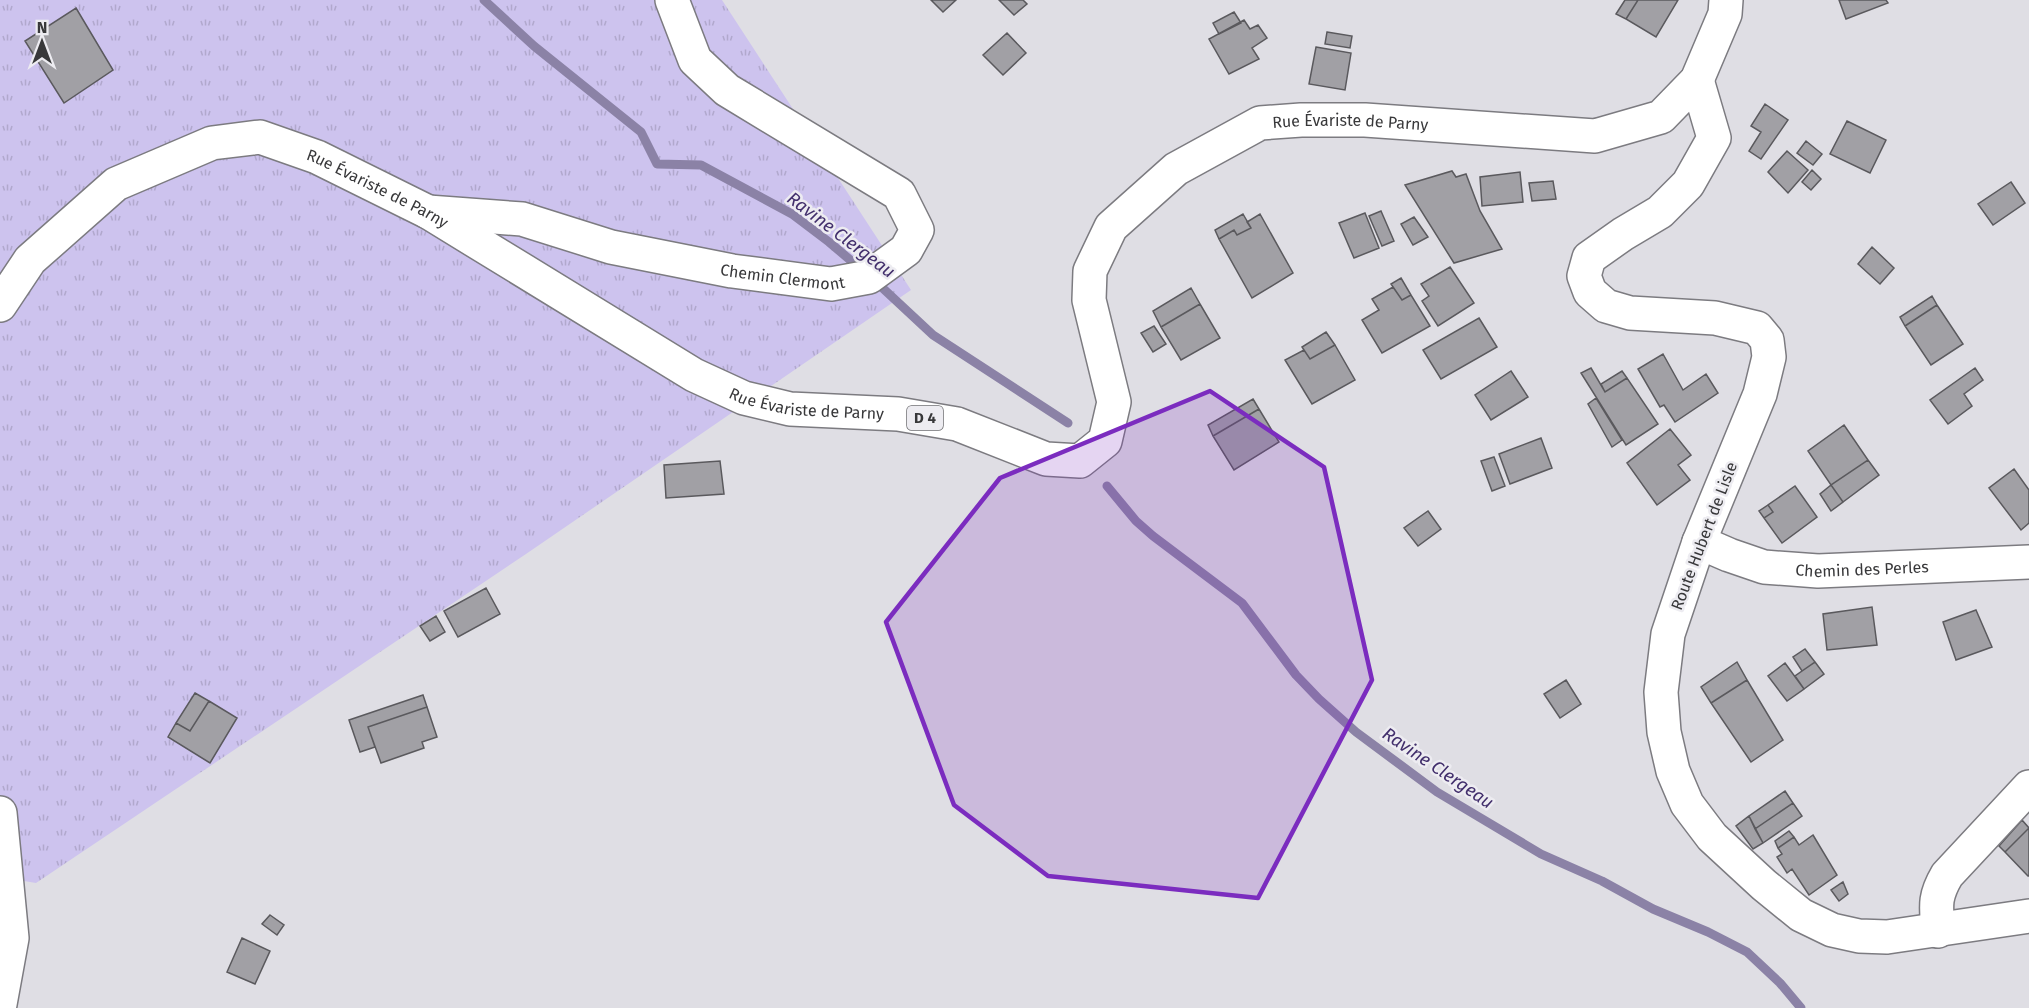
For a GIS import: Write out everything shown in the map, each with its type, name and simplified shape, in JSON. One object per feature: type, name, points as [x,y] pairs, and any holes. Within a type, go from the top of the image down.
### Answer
[{"type":"main road","name":"Chemin Clermont","points":[[428,212],[522,219],[611,247],[732,271],[831,284],[869,277],[906,250],[917,230],[899,194],[727,90],[695,60],[672,0]]},
{"type":"main road","name":"Rue Évariste de Parny","points":[[0,305],[30,260],[116,184],[212,143],[260,137],[317,157],[428,212],[694,375],[744,398],[790,410],[898,414],[957,424],[1046,459],[1080,461],[1106,441],[1114,402],[1089,300],[1090,271],[1111,227],[1176,169],[1260,123],[1301,120],[1365,120],[1595,136],[1661,117],[1697,80],[1725,14],[1726,0]]},
{"type":"main road","name":"Route Hubert de Lisle","points":[[1697,80],[1714,138],[1688,184],[1660,212],[1589,258],[1584,276],[1590,292],[1606,306],[1630,313],[1715,318],[1757,328],[1767,340],[1769,357],[1760,394],[1699,542],[1668,634],[1661,692],[1664,732],[1673,771],[1687,804],[1712,837],[1764,885],[1801,915],[1832,930],[1859,936],[1887,937],[2029,916]]},
{"type":"main road","name":"Chemin des Perles","points":[[1699,542],[1764,567],[1818,571],[2029,562]]},
{"type":"main road","points":[[1938,931],[1936,904],[1938,890],[1947,875],[2029,787]]},
{"type":"main road","points":[[0,813],[12,938],[0,1004]]},
{"type":"highlighted area","points":[[1210,391],[1324,467],[1372,680],[1258,898],[1048,876],[954,805],[886,622],[1000,478]]},
{"type":"green space","points":[[0,0],[722,0],[911,290],[526,554],[36,883],[0,877]]},
{"type":"building","points":[[931,0],[956,0],[943,12]]},
{"type":"building","points":[[999,0],[1023,0],[1027,4],[1014,15]]},
{"type":"building","points":[[1625,0],[1638,0],[1626,19],[1616,14]]},
{"type":"building","points":[[1638,0],[1678,0],[1656,37],[1626,19]]},
{"type":"building","points":[[1839,0],[1886,0],[1888,3],[1846,19]]},
{"type":"building","points":[[76,8],[113,70],[64,103],[25,41]]},
{"type":"building","points":[[1234,12],[1241,23],[1219,34],[1213,23]]},
{"type":"building","points":[[1244,20],[1250,29],[1258,25],[1267,38],[1252,48],[1259,59],[1229,74],[1209,39]]},
{"type":"building","points":[[1327,32],[1352,36],[1350,48],[1325,44]]},
{"type":"building","points":[[1007,33],[1026,53],[1003,75],[983,55]]},
{"type":"building","points":[[1316,47],[1351,53],[1345,90],[1309,84]]},
{"type":"building","points":[[1765,104],[1788,120],[1761,159],[1749,151],[1761,132],[1751,126]]},
{"type":"building","points":[[1847,121],[1886,140],[1870,173],[1830,154]]},
{"type":"building","points":[[1806,141],[1822,154],[1813,165],[1797,153]]},
{"type":"building","points":[[1787,151],[1808,170],[1788,193],[1768,172]]},
{"type":"building","points":[[1812,170],[1821,179],[1811,190],[1802,182]]},
{"type":"building","points":[[1452,171],[1456,177],[1466,174],[1480,211],[1502,249],[1454,263],[1405,185]]},
{"type":"building","points":[[1520,172],[1523,202],[1482,206],[1480,177]]},
{"type":"building","points":[[1553,181],[1556,199],[1532,201],[1529,183]]},
{"type":"building","points":[[2011,182],[2025,203],[1993,225],[1978,204]]},
{"type":"building","points":[[1381,211],[1394,241],[1382,246],[1369,216]]},
{"type":"building","points":[[1365,213],[1379,248],[1354,258],[1339,223]]},
{"type":"building","points":[[1243,214],[1251,228],[1237,235],[1234,230],[1219,239],[1215,230]]},
{"type":"building","points":[[1260,214],[1293,273],[1252,298],[1219,239],[1234,230],[1237,235],[1251,228],[1247,222]]},
{"type":"building","points":[[1414,217],[1428,237],[1413,245],[1401,224]]},
{"type":"building","points":[[1872,247],[1894,268],[1880,284],[1858,264]]},
{"type":"building","points":[[1450,267],[1474,303],[1438,326],[1422,301],[1429,296],[1421,284]]},
{"type":"building","points":[[1401,278],[1411,295],[1402,300],[1391,284]]},
{"type":"building","points":[[1393,287],[1402,300],[1411,295],[1430,326],[1382,353],[1362,320],[1379,310],[1372,299]]},
{"type":"building","points":[[1191,288],[1200,304],[1161,327],[1153,311]]},
{"type":"building","points":[[1932,296],[1937,305],[1905,326],[1900,317]]},
{"type":"building","points":[[1200,304],[1220,338],[1181,360],[1161,327]]},
{"type":"building","points":[[1937,305],[1963,344],[1931,365],[1905,326]]},
{"type":"building","points":[[1479,318],[1497,347],[1441,379],[1423,350]]},
{"type":"building","points":[[1154,326],[1166,344],[1153,352],[1141,333]]},
{"type":"building","points":[[1326,332],[1335,345],[1310,359],[1302,347]]},
{"type":"building","points":[[1335,345],[1355,380],[1312,404],[1285,360],[1304,350],[1310,359]]},
{"type":"building","points":[[1663,354],[1683,390],[1706,374],[1718,393],[1675,422],[1664,405],[1660,407],[1638,369]]},
{"type":"building","points":[[1591,368],[1605,392],[1627,378],[1658,424],[1626,445],[1581,373]]},
{"type":"building","points":[[1975,368],[1983,380],[1964,394],[1972,406],[1948,424],[1930,400]]},
{"type":"building","points":[[1511,371],[1528,397],[1491,420],[1475,395]]},
{"type":"building","points":[[1622,371],[1627,378],[1605,392],[1601,384]]},
{"type":"building","points":[[1596,398],[1622,440],[1612,447],[1588,404]]},
{"type":"building","points":[[1253,399],[1259,409],[1213,436],[1208,425]]},
{"type":"building","points":[[1259,409],[1279,442],[1234,470],[1213,436]]},
{"type":"building","points":[[1844,425],[1868,460],[1831,485],[1808,451]]},
{"type":"building","points":[[1670,429],[1691,455],[1678,465],[1690,480],[1657,505],[1627,463]]},
{"type":"building","points":[[1541,438],[1552,468],[1510,484],[1499,454]]},
{"type":"building","points":[[1494,457],[1505,486],[1492,491],[1481,461]]},
{"type":"building","points":[[1868,460],[1879,475],[1843,502],[1831,485]]},
{"type":"building","points":[[720,461],[724,494],[666,498],[664,465]]},
{"type":"building","points":[[2014,469],[2029,490],[2029,523],[2021,530],[1989,488]]},
{"type":"building","points":[[1831,485],[1843,502],[1831,511],[1820,494]]},
{"type":"building","points":[[1795,486],[1817,517],[1782,543],[1764,518],[1773,512],[1768,505]]},
{"type":"building","points":[[1768,505],[1773,512],[1764,518],[1759,511]]},
{"type":"building","points":[[1428,511],[1441,529],[1418,546],[1404,528]]},
{"type":"building","points":[[486,588],[500,614],[458,637],[444,611]]},
{"type":"building","points":[[1872,607],[1877,645],[1827,650],[1823,614]]},
{"type":"building","points":[[1976,610],[1992,647],[1956,660],[1943,622]]},
{"type":"building","points":[[436,616],[445,632],[430,641],[420,626]]},
{"type":"building","points":[[1805,649],[1815,662],[1802,671],[1793,657]]},
{"type":"building","points":[[1737,662],[1747,680],[1711,703],[1701,687]]},
{"type":"building","points":[[1815,662],[1824,674],[1804,689],[1795,676]]},
{"type":"building","points":[[1785,663],[1804,689],[1787,701],[1768,676]]},
{"type":"building","points":[[1566,680],[1581,704],[1560,718],[1544,694]]},
{"type":"building","points":[[1747,680],[1783,740],[1751,762],[1711,703]]},
{"type":"building","points":[[195,693],[209,701],[190,731],[176,723]]},
{"type":"building","points":[[423,695],[427,707],[368,727],[375,747],[360,752],[349,720]]},
{"type":"building","points":[[209,701],[237,718],[210,763],[168,737],[176,723],[190,731]]},
{"type":"building","points":[[427,707],[437,737],[422,742],[424,748],[381,763],[368,727]]},
{"type":"building","points":[[1785,791],[1793,803],[1755,829],[1749,816]]},
{"type":"building","points":[[1793,803],[1802,816],[1763,843],[1755,829]]},
{"type":"building","points":[[1749,816],[1763,843],[1753,849],[1736,826]]},
{"type":"building","points":[[2022,820],[2029,828],[2005,852],[1999,846]]},
{"type":"building","points":[[2029,828],[2029,876],[2028,876],[2005,852]]},
{"type":"building","points":[[1789,831],[1794,837],[1778,848],[1775,841]]},
{"type":"building","points":[[1813,835],[1837,875],[1809,895],[1792,869],[1787,873],[1777,857],[1782,854],[1778,848],[1794,837],[1799,845]]},
{"type":"building","points":[[1843,882],[1848,894],[1839,901],[1831,890]]},
{"type":"building","points":[[270,915],[284,925],[277,935],[262,924]]},
{"type":"building","points":[[242,938],[270,951],[255,984],[227,972]]},
{"type":"waterway","name":"Ravine Clergeau","points":[[484,0],[534,46],[641,132],[657,164],[701,165],[792,214],[862,270]]},
{"type":"waterway","name":"Ravine Clergeau","points":[[875,281],[933,335],[1068,423]]},
{"type":"waterway","name":"Ravine Clergeau","points":[[1107,486],[1136,521],[1153,536],[1242,603],[1296,675],[1356,732],[1437,792],[1541,854],[1602,881],[1653,909],[1708,932],[1747,952],[1780,983],[1801,1008]]}]
